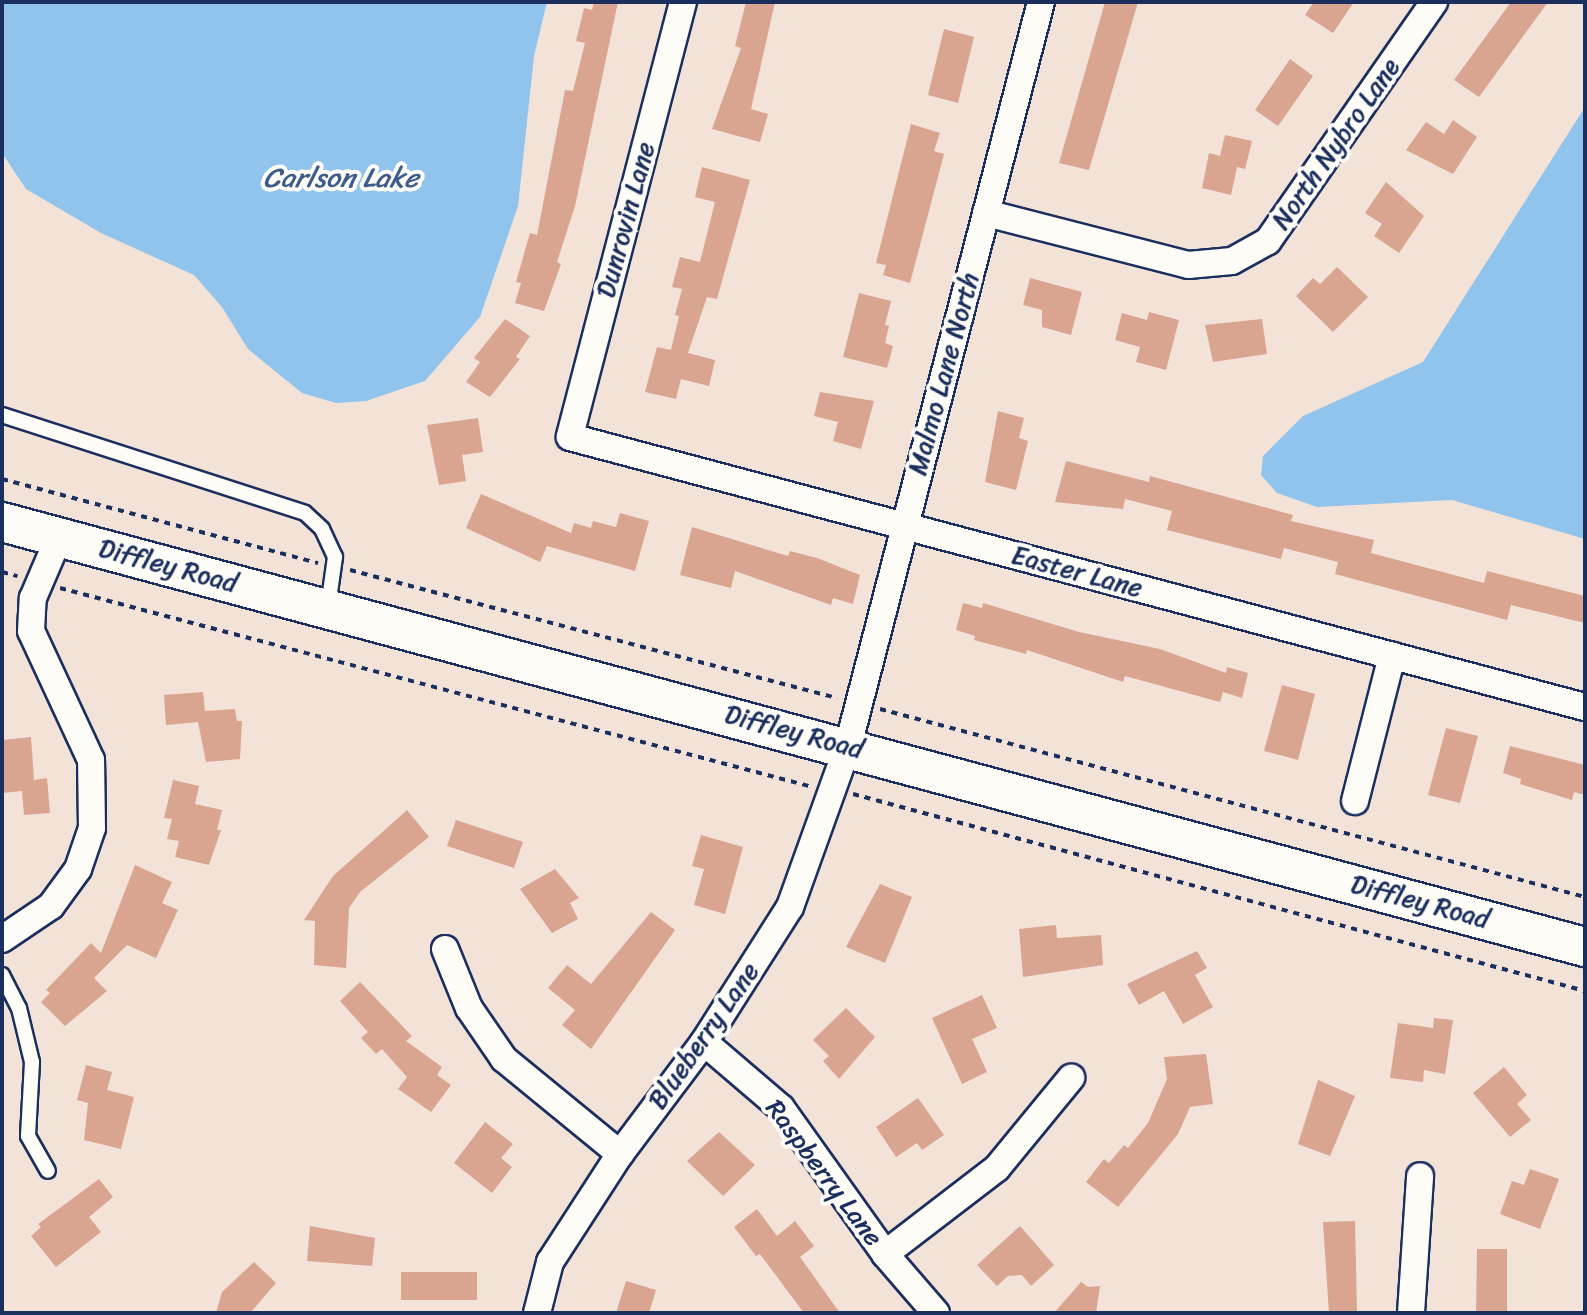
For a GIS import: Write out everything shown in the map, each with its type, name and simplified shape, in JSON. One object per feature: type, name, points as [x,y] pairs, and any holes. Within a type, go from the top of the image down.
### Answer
[{"type":"main road","name":"Diffley Road","points":[[2,522],[848,746],[1585,947]]},
{"type":"street","name":"Dunrovin Lane","points":[[570,437],[683,2]]},
{"type":"street","name":"Malmo Lane North","points":[[848,746],[1041,2]]},
{"type":"street","name":"North Nybro Lane","points":[[986,213],[1188,265],[1232,261],[1268,241],[1434,2]]},
{"type":"street","name":"Easter Lane","points":[[570,437],[1585,707]]},
{"type":"street","points":[[2,939],[35,920],[67,886],[87,848],[95,803],[84,740],[34,648],[30,614],[59,537]]},
{"type":"street","points":[[1355,801],[1392,656]]},
{"type":"street","name":"Blueberry Lane","points":[[537,1313],[550,1262],[620,1154],[704,1042],[790,907],[848,746]]},
{"type":"street","points":[[445,949],[469,1008],[504,1059],[620,1154]]},
{"type":"street","name":"Raspberry Lane","points":[[704,1042],[781,1108],[885,1254],[936,1313]]},
{"type":"street","points":[[885,1254],[997,1168],[1071,1078]]},
{"type":"street","points":[[1411,1313],[1420,1176]]},
{"type":"lane","points":[[2,415],[305,513],[331,544],[334,567],[328,608]]},
{"type":"lane","points":[[2,975],[19,1008],[32,1062],[28,1136],[48,1171]]},
{"type":"path","points":[[2,479],[1585,897]]},
{"type":"path","points":[[2,572],[833,788],[1585,991]]},
{"type":"water","name":"Carlson Lake","points":[[2,2],[547,2],[534,56],[518,206],[480,317],[425,381],[366,401],[336,403],[302,393],[248,349],[222,307],[194,275],[101,233],[26,189],[2,153]]},
{"type":"water","points":[[1585,107],[1585,539],[1452,500],[1317,507],[1277,493],[1261,475],[1263,456],[1303,416],[1423,362]]},
{"type":"building","points":[[594,2],[618,2],[575,206],[557,262],[561,264],[544,311],[515,303],[521,283],[516,282],[530,233],[537,235],[565,90],[573,91],[585,43],[576,41],[584,8],[592,10]]},
{"type":"building","points":[[746,2],[775,2],[751,109],[768,114],[760,142],[712,129],[741,48],[735,46]]},
{"type":"building","points":[[1105,2],[1138,2],[1089,170],[1059,163]]},
{"type":"building","points":[[1314,2],[1354,2],[1333,33],[1305,15]]},
{"type":"building","points":[[1511,2],[1548,2],[1479,97],[1454,80]]},
{"type":"building","points":[[944,29],[974,37],[958,103],[928,95]]},
{"type":"building","points":[[1290,59],[1313,76],[1278,126],[1255,110]]},
{"type":"building","points":[[1453,120],[1477,137],[1453,174],[1406,150],[1426,122],[1444,134]]},
{"type":"building","points":[[911,124],[940,133],[934,151],[944,154],[910,283],[883,275],[886,265],[876,263]]},
{"type":"building","points":[[1225,135],[1252,141],[1245,169],[1237,167],[1231,195],[1202,188],[1209,153],[1220,156]]},
{"type":"building","points":[[702,167],[750,180],[717,299],[707,297],[688,353],[715,360],[709,386],[681,379],[676,399],[645,392],[657,347],[671,350],[682,289],[672,287],[680,257],[700,262],[715,202],[695,197]]},
{"type":"building","points":[[1386,182],[1424,216],[1399,253],[1374,236],[1382,224],[1365,213]]},
{"type":"building","points":[[1337,267],[1368,297],[1333,332],[1296,296],[1313,278],[1320,284]]},
{"type":"building","points":[[1030,278],[1082,292],[1071,335],[1042,327],[1042,310],[1023,305]]},
{"type":"building","points":[[859,293],[891,301],[885,325],[889,326],[885,343],[893,346],[887,368],[843,357]]},
{"type":"building","points":[[1149,312],[1179,320],[1166,370],[1136,362],[1140,347],[1115,340],[1122,313],[1147,320]]},
{"type":"building","points":[[505,319],[530,336],[516,357],[520,359],[490,397],[466,382],[480,362],[474,358]]},
{"type":"building","points":[[1262,319],[1267,354],[1213,362],[1205,325]]},
{"type":"building","points":[[820,392],[874,401],[861,449],[833,441],[838,422],[814,416]]},
{"type":"building","points":[[998,411],[1024,418],[1019,438],[1028,441],[1016,490],[985,482]]},
{"type":"building","points":[[478,418],[483,452],[462,455],[466,481],[439,485],[427,425]]},
{"type":"building","points":[[1066,461],[1149,482],[1150,476],[1293,515],[1291,521],[1374,540],[1371,553],[1484,583],[1487,571],[1585,596],[1585,623],[1511,605],[1507,620],[1335,574],[1338,562],[1284,548],[1281,559],[1167,530],[1172,511],[1125,499],[1123,509],[1055,502]]},
{"type":"building","points":[[481,494],[571,533],[574,523],[591,528],[593,521],[616,527],[620,513],[649,521],[635,571],[547,546],[540,562],[466,528]]},
{"type":"building","points":[[692,527],[788,556],[790,551],[817,558],[860,575],[853,604],[833,598],[831,605],[735,571],[731,588],[680,575]]},
{"type":"building","points":[[963,603],[982,608],[983,603],[1079,632],[1160,649],[1226,673],[1227,667],[1248,673],[1242,698],[1223,692],[1220,702],[1125,676],[1123,682],[1027,650],[1026,654],[974,640],[975,636],[956,630]]},
{"type":"building","points":[[1282,685],[1315,694],[1298,760],[1264,751]]},
{"type":"building","points":[[203,692],[205,711],[235,709],[237,721],[242,721],[240,759],[206,762],[198,722],[166,725],[164,695]]},
{"type":"building","points":[[1446,728],[1478,736],[1460,803],[1428,795]]},
{"type":"building","points":[[31,737],[34,780],[47,778],[50,813],[24,815],[22,791],[2,793],[2,740]]},
{"type":"building","points":[[1510,746],[1585,765],[1585,795],[1574,792],[1572,800],[1520,784],[1521,779],[1503,773]]},
{"type":"building","points":[[173,780],[199,786],[195,804],[222,810],[217,830],[221,830],[209,865],[175,857],[179,841],[167,839],[172,819],[164,818]]},
{"type":"building","points":[[407,810],[429,837],[360,892],[349,908],[346,968],[314,965],[315,921],[304,920],[333,876]]},
{"type":"building","points":[[456,820],[523,842],[514,868],[447,846]]},
{"type":"building","points":[[701,835],[743,847],[725,914],[694,905],[704,869],[692,866]]},
{"type":"building","points":[[135,865],[172,882],[162,903],[178,910],[156,958],[127,945],[94,978],[107,991],[65,1026],[41,1002],[50,993],[46,990],[91,943],[101,953]]},
{"type":"building","points":[[555,869],[579,898],[570,903],[578,919],[552,933],[520,889]]},
{"type":"building","points":[[880,884],[912,897],[885,963],[846,947]]},
{"type":"building","points":[[651,912],[675,930],[591,1049],[562,1025],[575,1010],[548,988],[567,965],[591,984]]},
{"type":"building","points":[[1056,925],[1057,938],[1101,935],[1103,965],[1023,977],[1019,929]]},
{"type":"building","points":[[1197,951],[1207,968],[1195,975],[1213,1007],[1183,1024],[1164,991],[1139,1005],[1127,984]]},
{"type":"building","points":[[360,982],[412,1036],[406,1041],[442,1067],[437,1075],[451,1085],[431,1112],[398,1089],[407,1077],[382,1049],[376,1054],[361,1038],[368,1032],[340,1001]]},
{"type":"building","points":[[982,995],[997,1028],[972,1039],[987,1072],[962,1084],[932,1018]]},
{"type":"building","points":[[846,1008],[875,1037],[839,1079],[823,1061],[829,1056],[813,1040]]},
{"type":"building","points":[[1434,1018],[1453,1020],[1445,1074],[1424,1070],[1423,1082],[1390,1078],[1398,1023],[1433,1028]]},
{"type":"building","points":[[1206,1054],[1213,1104],[1190,1107],[1178,1134],[1118,1207],[1086,1182],[1104,1159],[1109,1163],[1124,1145],[1128,1148],[1148,1123],[1167,1079],[1164,1057]]},
{"type":"building","points":[[86,1065],[112,1072],[107,1090],[134,1097],[121,1149],[84,1140],[88,1103],[77,1100]]},
{"type":"building","points":[[1504,1067],[1527,1095],[1517,1104],[1531,1120],[1510,1137],[1473,1093]]},
{"type":"building","points":[[1318,1080],[1355,1096],[1330,1156],[1298,1144]]},
{"type":"building","points":[[918,1098],[944,1135],[922,1150],[917,1143],[896,1157],[876,1127]]},
{"type":"building","points":[[485,1122],[513,1144],[501,1158],[512,1167],[492,1193],[454,1163]]},
{"type":"building","points":[[719,1132],[755,1165],[723,1196],[687,1161]]},
{"type":"building","points":[[1530,1169],[1559,1179],[1540,1229],[1500,1214],[1512,1181],[1524,1185]]},
{"type":"building","points":[[99,1179],[113,1197],[89,1217],[101,1232],[56,1267],[31,1236],[41,1227],[38,1224]]},
{"type":"building","points":[[757,1209],[777,1236],[795,1221],[814,1246],[800,1257],[840,1313],[804,1313],[760,1254],[756,1256],[734,1227]]},
{"type":"building","points":[[1355,1221],[1357,1313],[1329,1313],[1323,1222]]},
{"type":"building","points":[[310,1226],[375,1238],[372,1266],[307,1261]]},
{"type":"building","points":[[1020,1226],[1054,1265],[1031,1286],[1022,1275],[1008,1276],[997,1286],[977,1265]]},
{"type":"building","points":[[1477,1249],[1507,1249],[1507,1313],[1476,1313]]},
{"type":"building","points":[[254,1262],[276,1283],[250,1313],[216,1313],[222,1292]]},
{"type":"building","points":[[401,1272],[477,1272],[477,1300],[401,1300]]},
{"type":"building","points":[[626,1281],[656,1290],[649,1313],[616,1313]]},
{"type":"building","points":[[1081,1282],[1088,1287],[1100,1286],[1096,1313],[1054,1313]]}]
